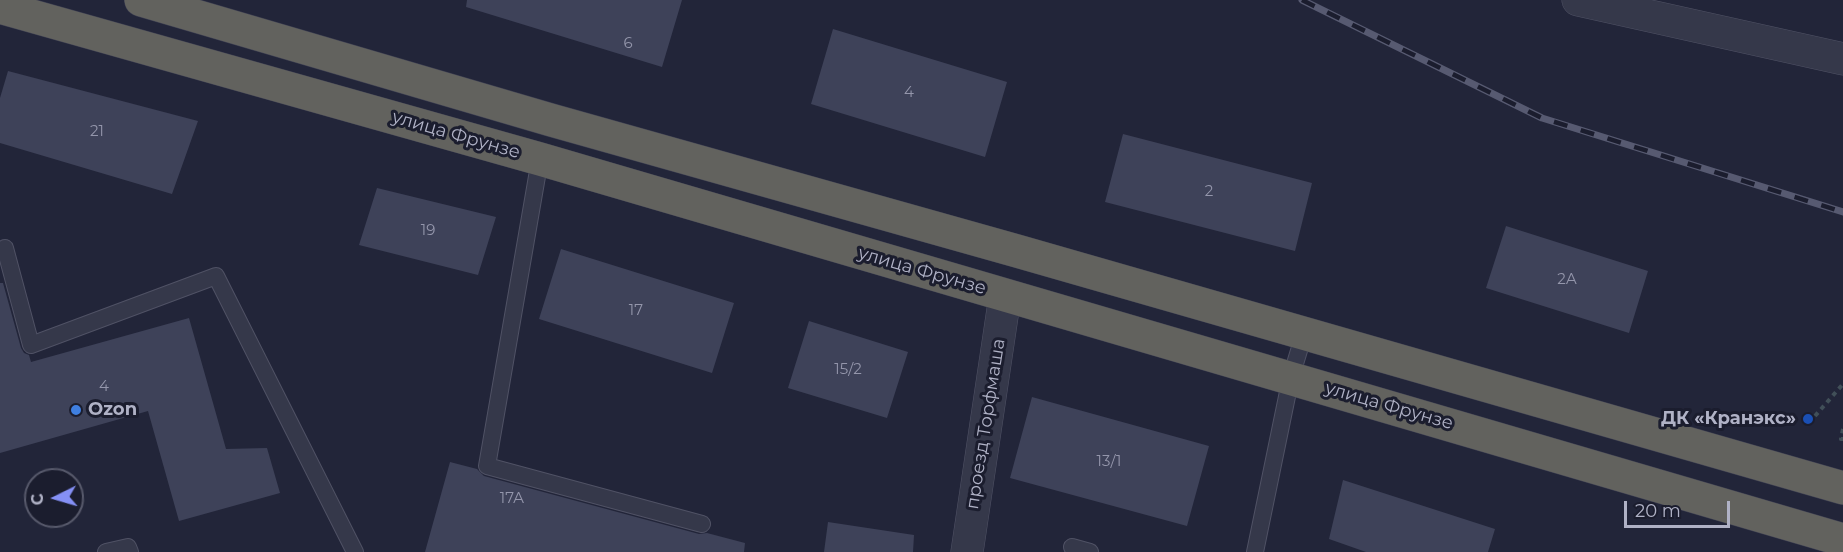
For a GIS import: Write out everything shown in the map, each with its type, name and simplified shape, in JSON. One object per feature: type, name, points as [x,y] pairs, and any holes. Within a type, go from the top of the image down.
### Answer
[{"type":"highway","points":[[141,0],[551,120],[1843,488]]},
{"type":"highway","name":"улица Фрунзе","points":[[0,7],[540,159],[1843,540]]},
{"type":"highway","points":[[1005,296],[1017,251]]},
{"type":"street","points":[[1578,0],[1843,59]]},
{"type":"street","name":"проезд Торфмаша","points":[[967,552],[1005,296]]},
{"type":"lane","points":[[540,159],[487,466],[702,524]]},
{"type":"lane","points":[[5,248],[31,345],[216,276],[356,552]]},
{"type":"lane","points":[[1255,552],[1291,378],[1304,334]]},
{"type":"lane","points":[[106,552],[128,547],[130,552]]},
{"type":"lane","points":[[1072,547],[1090,552]]},
{"type":"path","points":[[1815,416],[1843,384]]},
{"type":"path","points":[[1843,429],[1841,439],[1843,439]]},
{"type":"building","points":[[467,0],[682,0],[662,67],[466,7]]},
{"type":"building","points":[[833,29],[1007,82],[985,157],[811,104]]},
{"type":"building","points":[[8,71],[198,121],[172,194],[0,143],[0,98]]},
{"type":"building","points":[[1123,134],[1312,183],[1295,251],[1105,202]]},
{"type":"building","points":[[377,188],[496,217],[478,275],[359,245]]},
{"type":"building","points":[[1506,226],[1648,271],[1629,333],[1486,288]]},
{"type":"building","points":[[561,249],[734,303],[712,373],[539,319]]},
{"type":"building","points":[[0,283],[3,283],[21,348],[29,355],[31,362],[189,318],[226,449],[267,448],[280,493],[179,521],[148,411],[0,453]]},
{"type":"building","points":[[809,321],[908,352],[887,418],[788,388]]},
{"type":"building","points":[[1032,397],[1209,446],[1187,526],[1010,478]]},
{"type":"building","points":[[450,462],[477,469],[484,476],[699,534],[707,533],[745,543],[744,552],[425,552]]},
{"type":"building","points":[[1343,480],[1495,529],[1488,552],[1366,552],[1329,539]]},
{"type":"building","points":[[828,522],[914,535],[913,552],[824,552]]},
{"type":"railway","points":[[1302,0],[1542,118],[1843,212]]},
{"type":"place","name":"Ozon","points":[[76,410]]},
{"type":"place","name":"ДК «Кранэкс»","points":[[1808,419]]}]
